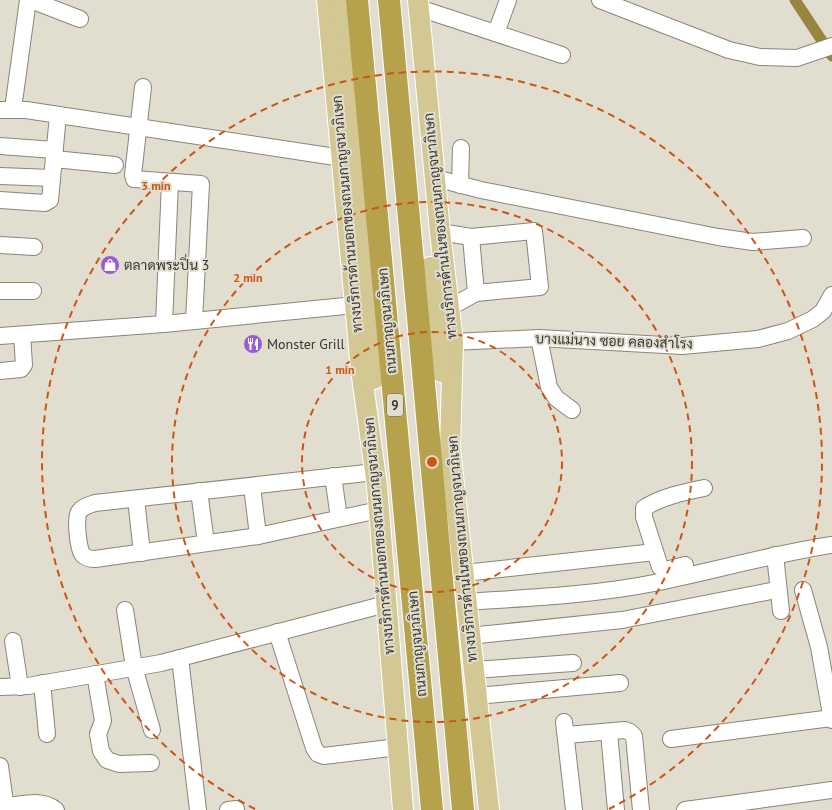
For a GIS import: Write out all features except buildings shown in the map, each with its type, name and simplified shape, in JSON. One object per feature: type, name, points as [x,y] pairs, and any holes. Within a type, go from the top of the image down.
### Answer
[{"type":"highway","name":"ถนนกาญจนาภิเษก","points":[[357,0],[432,810]]},
{"type":"highway","points":[[389,0],[463,810]]},
{"type":"main road","name":"ทางบริการด้านนอกของถนนกาญจนาภิเษก","points":[[327,0],[355,305],[379,510],[403,810]]},
{"type":"main road","points":[[343,0],[374,349],[376,479]]},
{"type":"main road","points":[[414,3],[414,99],[450,448]]},
{"type":"main road","name":"ทางบริการด้านในของถนนกาญจนาภิเษก","points":[[414,3],[453,342],[450,448],[464,573],[469,636],[489,810]]},
{"type":"street","points":[[28,0],[7,110],[58,115],[342,158]]},
{"type":"street","points":[[31,0],[80,19]]},
{"type":"street","points":[[496,33],[508,0]]},
{"type":"street","points":[[600,0],[729,50],[760,57],[797,58],[832,46]]},
{"type":"street","points":[[414,3],[562,55]]},
{"type":"street","points":[[143,87],[132,175],[134,179],[201,184],[194,321]]},
{"type":"street","points":[[0,200],[48,202],[50,200],[58,115]]},
{"type":"street","points":[[0,146],[116,165]]},
{"type":"street","points":[[460,185],[461,148]]},
{"type":"street","points":[[0,176],[52,178]]},
{"type":"street","points":[[435,178],[460,185],[718,237],[753,242],[803,238]]},
{"type":"street","points":[[164,324],[170,182]]},
{"type":"street","points":[[440,232],[471,237],[534,232],[540,287],[476,293],[449,308]]},
{"type":"street","points":[[471,237],[476,293]]},
{"type":"street","points":[[0,245],[34,247]]},
{"type":"street","points":[[0,291],[33,291]]},
{"type":"street","name":"บางแม่นาง ซอย คลองสำโรง","points":[[453,342],[539,338],[682,346],[758,339],[788,331],[813,319],[823,310],[832,296]]},
{"type":"street","points":[[0,336],[164,324],[355,305]]},
{"type":"street","points":[[0,371],[22,369],[24,365],[22,335]]},
{"type":"street","points":[[539,338],[549,387],[556,398],[572,410]]},
{"type":"street","points":[[333,476],[339,518]]},
{"type":"street","points":[[376,479],[333,476],[95,503],[85,506],[77,517],[80,550],[83,555],[95,559],[258,536],[379,510]]},
{"type":"street","points":[[252,486],[258,536]]},
{"type":"street","points":[[704,488],[674,495],[644,508],[643,512],[660,568],[666,570],[733,554]]},
{"type":"street","points":[[199,492],[206,543]]},
{"type":"street","points":[[136,498],[142,552]]},
{"type":"street","points":[[466,602],[598,591],[652,584],[775,555],[832,545]]},
{"type":"street","points":[[464,573],[655,552]]},
{"type":"street","points":[[775,555],[781,611]]},
{"type":"street","points":[[671,739],[832,718],[825,646],[803,590]]},
{"type":"street","points":[[469,636],[622,620],[771,591]]},
{"type":"street","points":[[0,687],[20,687],[134,668],[180,658],[386,604]]},
{"type":"street","points":[[125,610],[134,668],[152,730]]},
{"type":"street","points":[[277,632],[314,748],[318,754],[324,756],[398,747]]},
{"type":"street","points":[[13,641],[20,687]]},
{"type":"street","points":[[180,658],[198,810]]},
{"type":"street","points":[[473,670],[573,663]]},
{"type":"street","points":[[95,674],[103,721],[98,734],[101,751],[107,760],[119,764],[151,763]]},
{"type":"street","points":[[42,683],[46,734]]},
{"type":"street","points":[[476,696],[620,683]]},
{"type":"street","points":[[574,810],[565,728],[609,732],[625,730],[634,736],[641,810]]},
{"type":"street","points":[[609,732],[616,810]]},
{"type":"street","points":[[0,766],[6,808],[39,803],[52,806],[56,810]]},
{"type":"street","points":[[685,810],[832,790]]},
{"type":"waterway","points":[[795,0],[832,56]]},
{"type":"place","name":"ตลาดพระปิ่น 3","points":[[110,265]]},
{"type":"place","name":"Monster Grill","points":[[253,344]]}]
